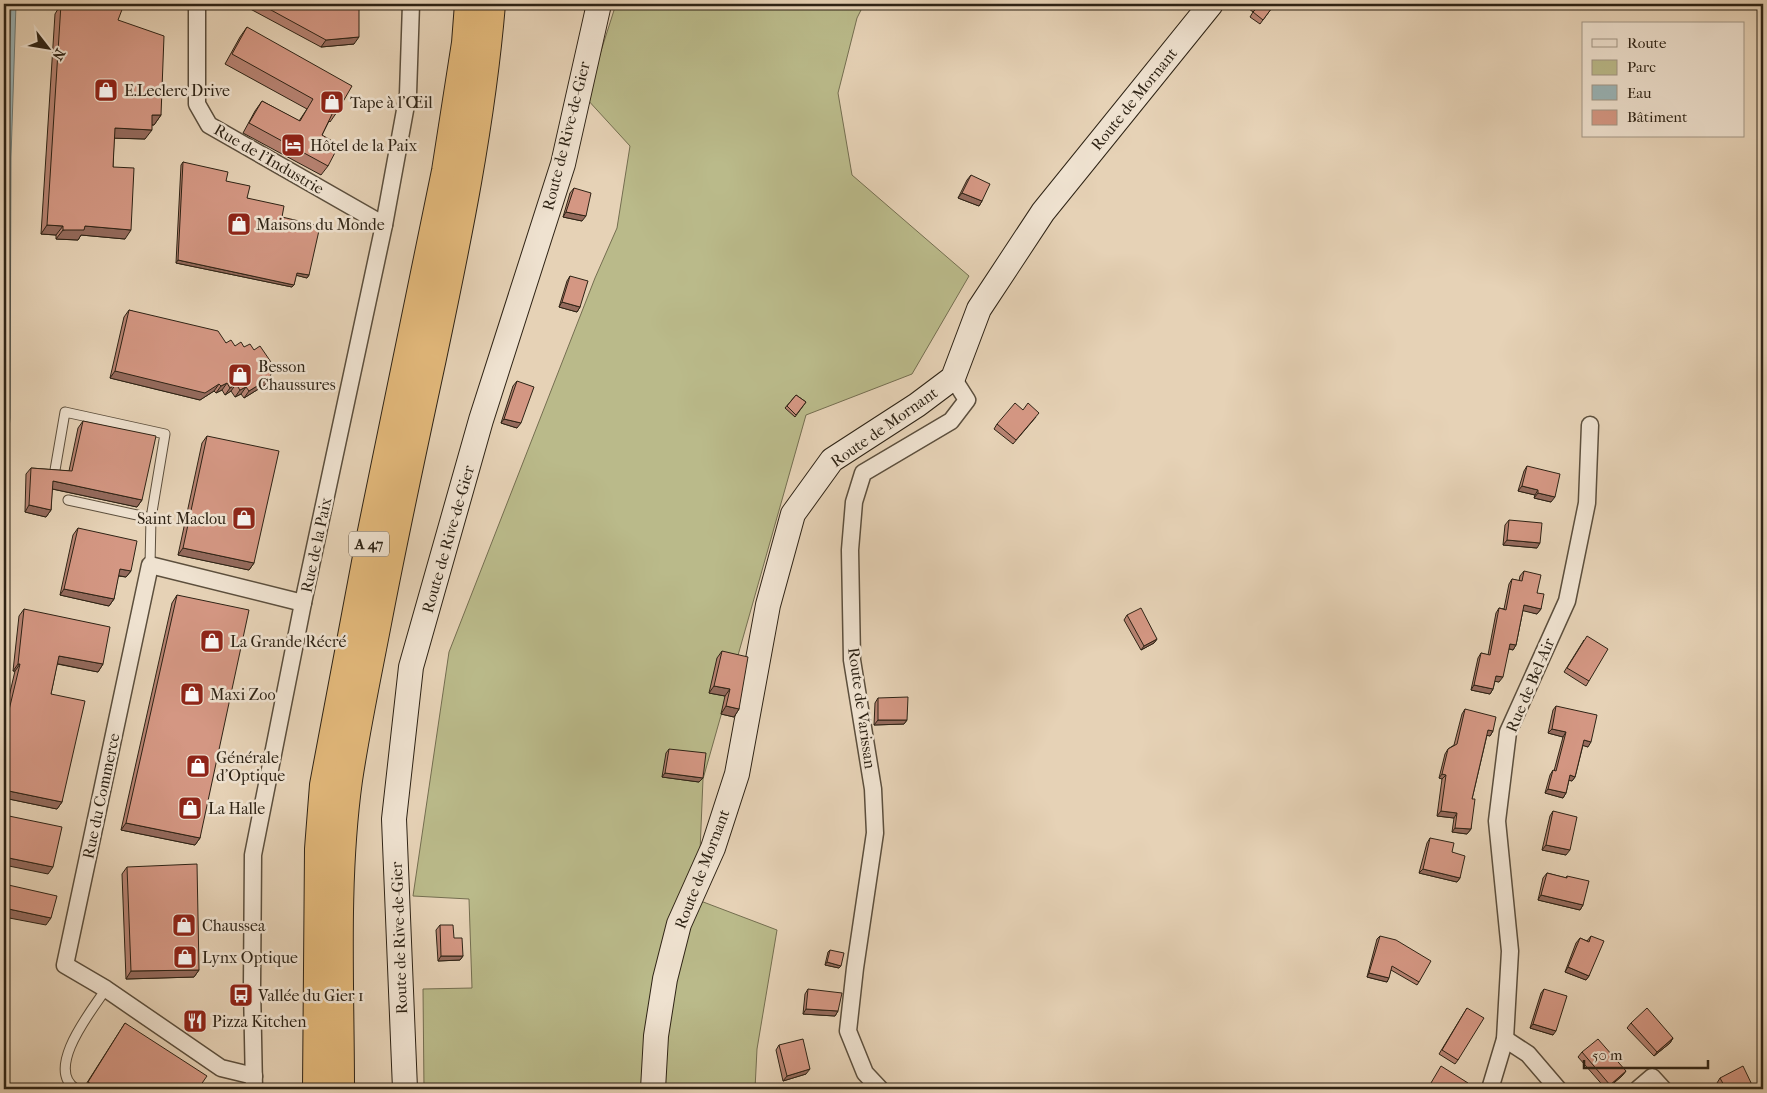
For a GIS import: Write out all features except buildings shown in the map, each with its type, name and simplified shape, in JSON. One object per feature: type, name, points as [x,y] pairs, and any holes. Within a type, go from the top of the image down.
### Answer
[{"type":"highway","name":"A 47","points":[[317,1089],[319,849],[324,784],[370,541],[446,172],[466,43],[469,4]]},
{"type":"highway","name":"A 47","points":[[340,1089],[339,914],[348,782],[359,714],[390,555],[468,179],[480,104],[491,4]]},
{"type":"main road","name":"Route de Rive-de-Gier","points":[[405,1089],[394,819],[411,667],[481,420],[563,164],[598,4]]},
{"type":"main road","name":"Route de Mornant","points":[[653,1089],[656,1036],[664,979],[679,924],[713,848],[737,774],[768,605],[793,514],[832,460],[917,405],[953,378],[979,309],[1043,212],[1211,4]]},
{"type":"street","name":"Rue de l'Industrie","points":[[197,4],[197,104],[209,125],[384,225]]},
{"type":"street","name":"Rue de la Paix","points":[[254,1083],[252,986],[253,855],[303,603],[384,225],[408,94],[411,4]]},
{"type":"street","name":"Route de Varissan","points":[[880,1089],[865,1073],[848,1031],[855,968],[876,833],[873,789],[852,660],[850,550],[854,502],[863,473],[951,421],[967,400],[953,378]]},
{"type":"street","name":"Rue de Bel-Air","points":[[1490,1089],[1504,1040],[1510,951],[1497,821],[1508,732],[1567,601],[1587,503],[1590,425]]},
{"type":"street","points":[[150,565],[303,603]]},
{"type":"street","name":"Rue du Commerce","points":[[150,565],[65,965],[106,989],[221,1068],[254,1083]]},
{"type":"street","points":[[1504,1040],[1528,1054],[1558,1089]]},
{"type":"street","points":[[1638,1089],[1652,1077],[1663,1089]]},
{"type":"lane","points":[[55,470],[65,412],[165,434],[151,518],[150,565]]},
{"type":"lane","points":[[68,500],[151,518]]},
{"type":"lane","points":[[76,1089],[69,1085],[64,1066],[78,1030],[106,989]]},
{"type":"green space","points":[[616,4],[864,4],[857,18],[838,93],[852,175],[969,276],[912,374],[806,415],[703,779],[698,900],[777,930],[757,1049],[755,1089],[424,1089],[423,989],[472,988],[469,899],[413,896],[449,652],[595,278],[617,228],[630,146],[586,98]]},
{"type":"water","points":[[4,4],[16,4],[11,157],[10,418],[4,483]]},
{"type":"place","name":"E.Leclerc Drive","points":[[106,90]]},
{"type":"place","name":"Tape à l'Œil","points":[[332,102]]},
{"type":"place","name":"Hôtel de la Paix","points":[[293,145]]},
{"type":"place","name":"Maisons du Monde","points":[[239,224]]},
{"type":"place","name":"Besson Chaussures","points":[[240,375]]},
{"type":"place","name":"Saint Maclou","points":[[244,518]]},
{"type":"place","name":"La Grande Récré","points":[[212,641]]},
{"type":"place","name":"Maxi Zoo","points":[[192,694]]},
{"type":"place","name":"Générale d'Optique","points":[[198,766]]},
{"type":"place","name":"La Halle","points":[[190,808]]},
{"type":"place","name":"Chaussea","points":[[184,925]]},
{"type":"place","name":"Lynx Optique","points":[[185,957]]},
{"type":"place","name":"Vallée du Gier 1","points":[[241,995]]},
{"type":"place","name":"Pizza Kitchen","points":[[195,1021]]}]
